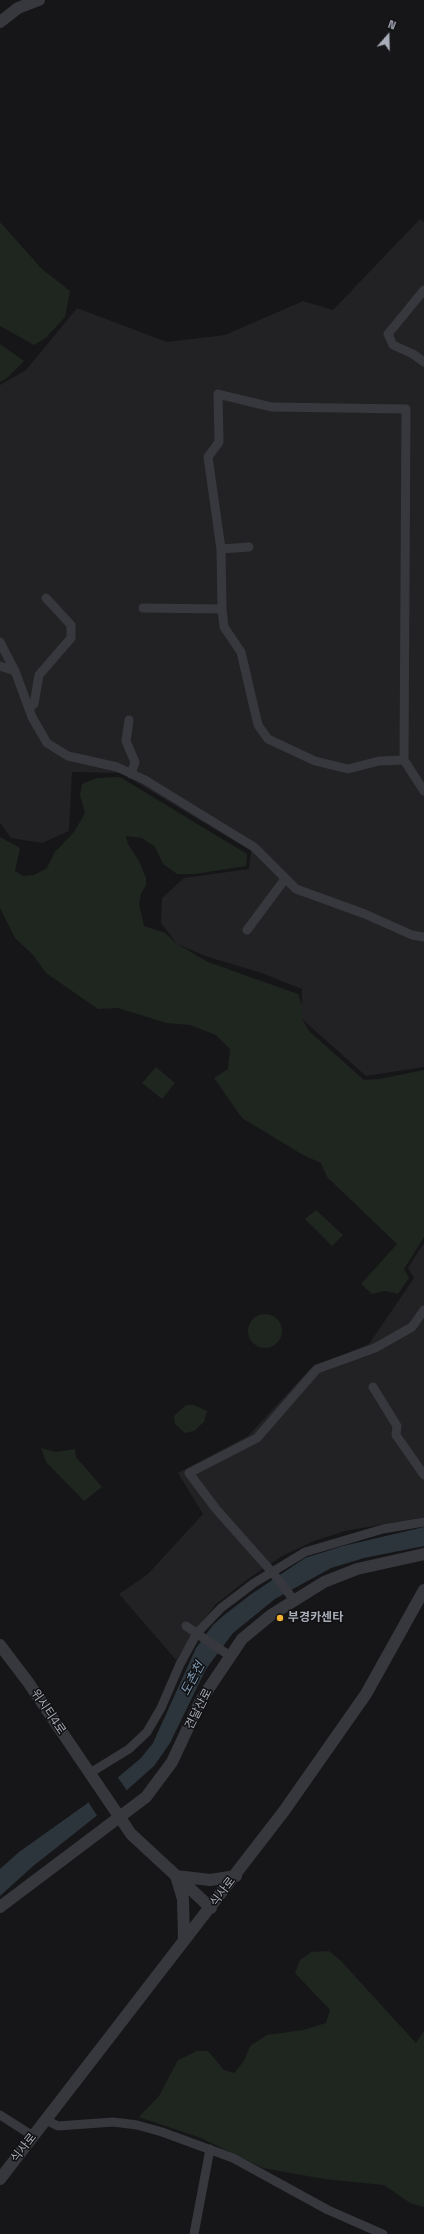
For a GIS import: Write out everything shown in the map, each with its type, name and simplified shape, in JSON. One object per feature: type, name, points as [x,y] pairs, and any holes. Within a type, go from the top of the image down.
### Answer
[{"type":"street","points":[[0,22],[18,8],[39,0]]},
{"type":"street","points":[[424,290],[388,334],[393,345],[413,354],[424,362]]},
{"type":"street","points":[[404,760],[379,761],[348,769],[315,761],[268,739],[258,725],[241,652],[224,627],[222,609],[221,548],[208,457],[219,442],[218,394],[272,407],[406,409],[404,760],[424,791]]},
{"type":"street","points":[[221,548],[249,547]]},
{"type":"street","points":[[29,708],[34,704],[39,675],[71,638],[71,625],[46,598]]},
{"type":"street","points":[[143,608],[222,609]]},
{"type":"street","points":[[0,642],[15,671],[29,708],[46,743],[68,756],[117,767],[145,780],[254,847],[296,890],[365,914],[412,935],[424,937]]},
{"type":"street","points":[[0,666],[15,671]]},
{"type":"street","points":[[129,720],[126,741],[135,762],[131,774]]},
{"type":"street","points":[[247,930],[285,879]]},
{"type":"street","points":[[292,1598],[216,1509],[189,1473],[257,1438],[317,1369],[375,1348],[412,1327],[424,1310]]},
{"type":"street","points":[[373,1387],[397,1426],[396,1435],[424,1475]]},
{"type":"street","points":[[92,1776],[129,1749],[147,1732],[161,1708],[180,1664],[199,1635],[221,1608],[305,1552],[383,1529],[424,1522]]},
{"type":"street","name":"견달산로","points":[[0,1907],[117,1812],[146,1797],[162,1778],[172,1762],[202,1700],[227,1655],[242,1639],[292,1598],[324,1582],[357,1569],[424,1554]]},
{"type":"street","name":"식사로","points":[[0,2179],[184,1938],[211,1908],[236,1876],[284,1811],[366,1694],[424,1590]]},
{"type":"street","points":[[409,1617],[419,1612],[424,1605]]},
{"type":"street","points":[[186,1626],[227,1655]]},
{"type":"street","name":"위시티4로","points":[[0,1645],[117,1812]]},
{"type":"street","points":[[117,1812],[131,1834],[211,1908]]},
{"type":"street","points":[[176,1876],[210,1880],[236,1876]]},
{"type":"street","points":[[176,1876],[183,1899],[184,1938]]},
{"type":"street","points":[[0,2116],[34,2136]]},
{"type":"street","points":[[46,2120],[58,2126],[113,2122],[137,2125],[210,2149],[261,2172],[342,2216],[383,2234]]},
{"type":"street","points":[[194,2234],[210,2149]]},
{"type":"shaded area","points":[[420,219],[424,222],[424,1067],[366,1076],[302,1019],[302,989],[259,972],[208,957],[177,944],[161,923],[162,898],[184,878],[249,869],[251,851],[121,773],[72,772],[69,831],[42,843],[11,838],[0,823],[0,385],[26,370],[77,308],[167,342],[225,335],[303,301],[333,310]]},
{"type":"shaded area","points":[[0,222],[42,269],[70,291],[65,317],[46,338],[34,345],[0,326]]},
{"type":"shaded area","points":[[0,344],[24,361],[6,379],[0,382]]},
{"type":"shaded area","points":[[120,777],[247,854],[246,866],[195,874],[177,874],[163,864],[155,847],[142,838],[126,836],[128,844],[139,861],[146,878],[146,885],[141,894],[139,904],[144,926],[165,933],[177,944],[208,962],[298,994],[302,1005],[302,1019],[309,1031],[364,1080],[379,1079],[424,1070],[424,1237],[404,1269],[409,1278],[398,1294],[385,1291],[372,1294],[361,1284],[397,1244],[327,1177],[321,1163],[303,1155],[242,1118],[214,1078],[228,1069],[230,1049],[216,1035],[190,1025],[166,1023],[118,1008],[98,1009],[46,973],[33,955],[15,938],[0,908],[0,837],[20,848],[15,871],[23,876],[34,875],[47,868],[54,853],[74,832],[85,813],[80,795],[82,784],[97,778]]},
{"type":"shaded area","points":[[156,1067],[175,1083],[162,1099],[142,1083]]},
{"type":"shaded area","points":[[316,1210],[343,1235],[332,1246],[305,1219]]},
{"type":"shaded area","points":[[424,1243],[424,1517],[345,1531],[314,1541],[282,1556],[248,1579],[216,1604],[194,1632],[176,1660],[119,1594],[148,1574],[203,1514],[178,1473],[248,1436],[311,1368],[369,1344],[414,1278],[408,1268]]},
{"type":"shaded area","points":[[262,1314],[268,1314],[272,1315],[279,1321],[282,1331],[281,1338],[275,1345],[268,1348],[262,1348],[258,1347],[251,1341],[248,1334],[248,1328],[249,1324],[255,1317]]},
{"type":"shaded area","points":[[186,1405],[194,1405],[207,1411],[204,1422],[194,1431],[185,1433],[175,1424],[174,1416]]},
{"type":"shaded area","points":[[41,1448],[56,1452],[75,1449],[76,1457],[102,1487],[84,1501],[46,1462]]},
{"type":"shaded area","points":[[329,1951],[341,1961],[416,2043],[424,2031],[424,2207],[410,2203],[384,2185],[324,2179],[263,2168],[201,2138],[139,2117],[159,2096],[178,2060],[197,2051],[208,2051],[224,2070],[234,2073],[244,2061],[250,2046],[267,2035],[303,2030],[326,2023],[330,2010],[295,1973],[300,1960],[311,1952]]},
{"type":"water","name":"도촌천","points":[[424,1527],[424,1546],[364,1558],[331,1568],[275,1599],[233,1633],[206,1669],[170,1743],[154,1766],[109,1806],[32,1867],[0,1896],[0,1869],[19,1852],[85,1805],[141,1758],[153,1743],[196,1648],[213,1625],[223,1616],[250,1595],[305,1558],[343,1546]]},
{"type":"pier","points":[[116,1775],[128,1792],[98,1817],[87,1800]]},
{"type":"place","name":"부경카센타","points":[[280,1618]]}]
